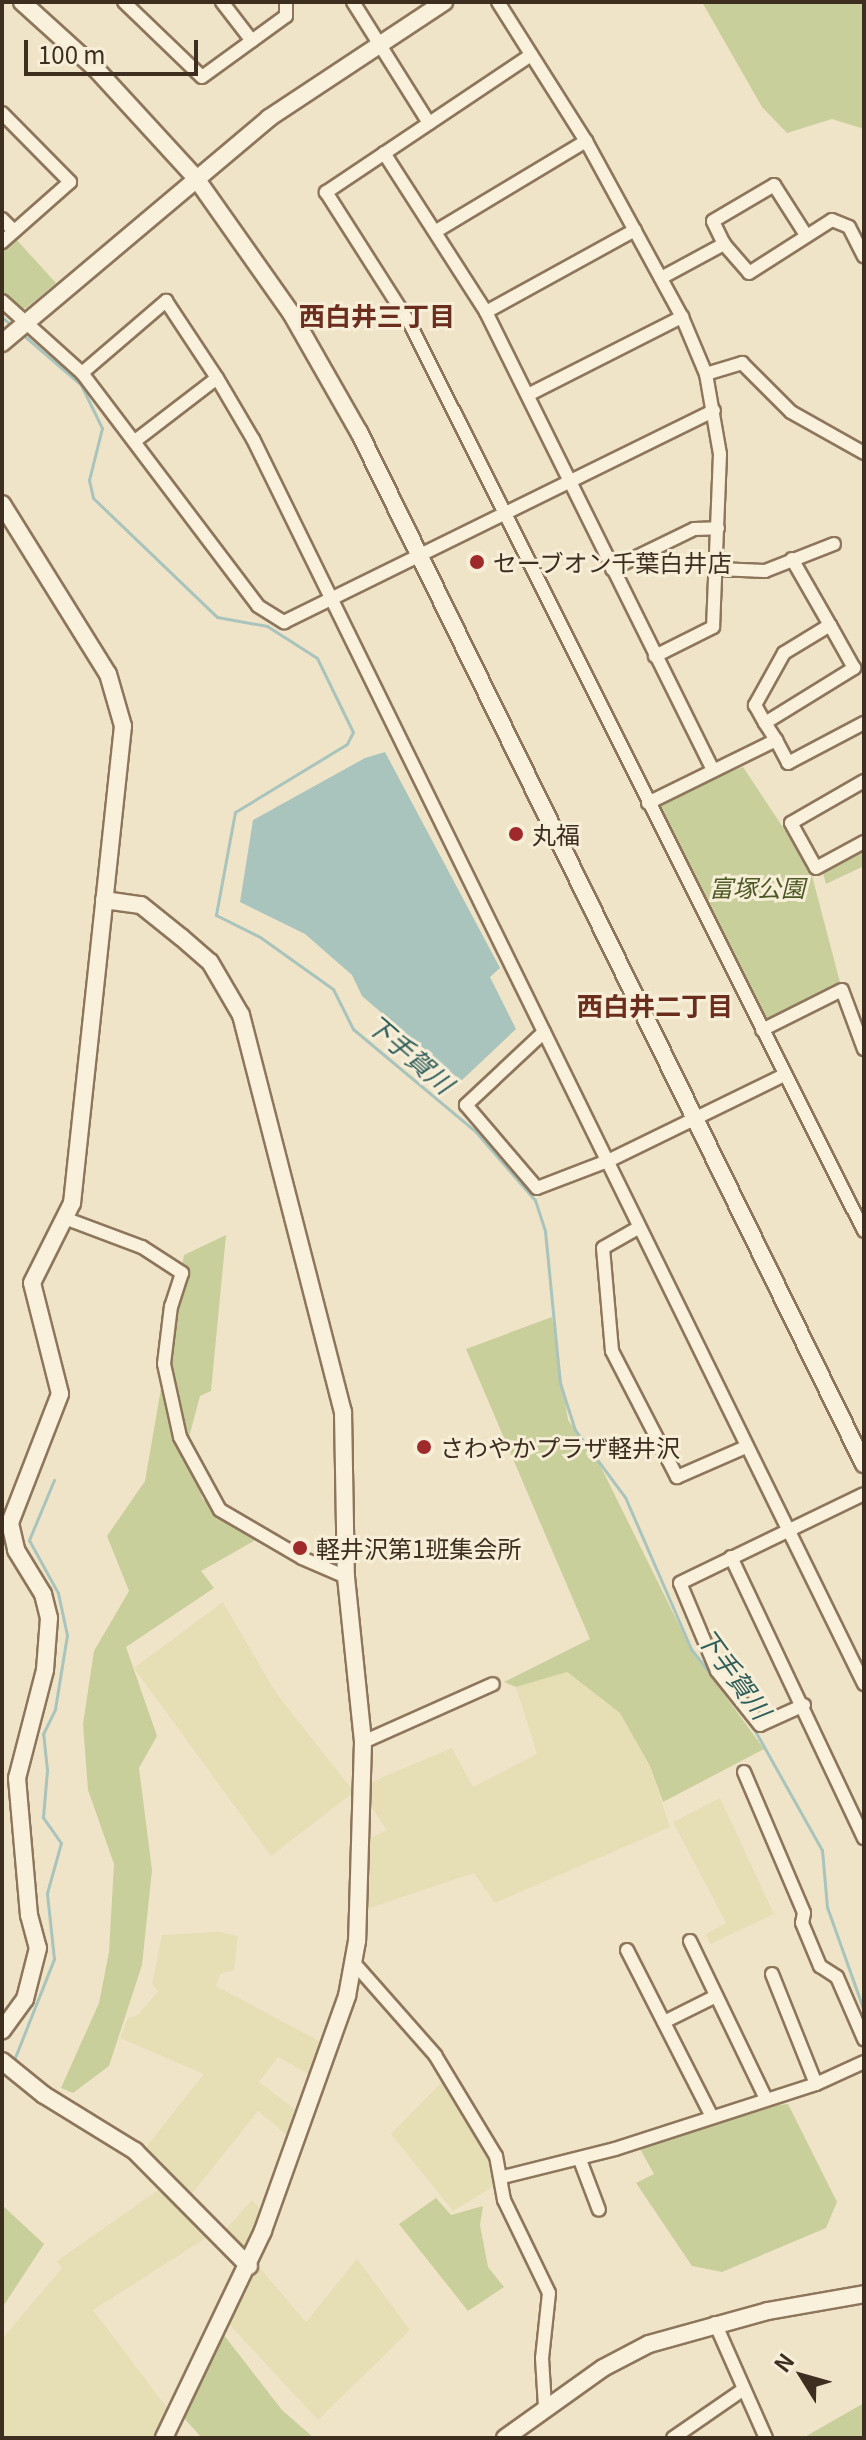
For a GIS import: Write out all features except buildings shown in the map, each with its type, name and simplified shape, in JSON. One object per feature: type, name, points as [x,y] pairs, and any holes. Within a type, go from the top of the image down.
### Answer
[{"type":"street","points":[[22,2],[96,69],[195,177],[291,313],[359,432],[864,1464]]},
{"type":"street","points":[[124,2],[202,77],[286,16],[286,2]]},
{"type":"street","points":[[222,2],[252,41]]},
{"type":"street","points":[[353,2],[377,45],[429,123]]},
{"type":"street","points":[[16,331],[195,177],[269,118],[444,2]]},
{"type":"street","points":[[498,2],[586,141],[682,317],[706,374],[720,454],[713,627],[655,656]]},
{"type":"street","points":[[531,55],[326,192],[410,324],[784,1075],[863,1226]]},
{"type":"street","points":[[2,113],[70,182],[2,242]]},
{"type":"street","points":[[438,230],[586,141]]},
{"type":"street","points":[[384,153],[438,230],[486,312],[567,481],[713,770]]},
{"type":"street","points":[[806,235],[774,185],[713,221],[724,244],[749,273],[832,220],[849,227],[864,256]]},
{"type":"street","points":[[2,219],[14,231]]},
{"type":"street","points":[[486,312],[635,230]]},
{"type":"street","points":[[661,278],[724,244]]},
{"type":"street","points":[[2,301],[16,331],[82,373],[271,618],[284,622],[331,602],[567,481],[714,410]]},
{"type":"street","points":[[82,373],[166,301],[217,378],[253,439],[331,602],[610,1160],[638,1228],[864,1684]]},
{"type":"street","points":[[528,395],[682,317]]},
{"type":"street","points":[[706,374],[742,363],[791,412],[864,453]]},
{"type":"street","points":[[135,441],[217,378]]},
{"type":"street","points":[[2,504],[108,674],[121,706],[122,745],[67,1219],[32,1283],[60,1394],[10,1523],[16,1550],[48,1605],[49,1636],[17,1778],[36,1963],[25,1999],[2,2031]]},
{"type":"street","points":[[612,569],[694,529],[718,528]]},
{"type":"street","points":[[716,569],[765,571],[834,544]]},
{"type":"street","points":[[765,723],[854,668],[792,559]]},
{"type":"street","points":[[830,625],[784,653],[755,705],[788,763],[864,723]]},
{"type":"street","points":[[849,671],[864,679]]},
{"type":"street","points":[[648,803],[776,740]]},
{"type":"street","points":[[864,781],[791,823],[816,868],[864,842]]},
{"type":"street","points":[[104,900],[141,905],[181,937],[210,962],[241,1015],[343,1412],[346,1577],[363,1742],[364,1811],[354,1963],[335,2036],[249,2266],[164,2438]]},
{"type":"street","points":[[762,1030],[842,990],[864,1049]]},
{"type":"street","points":[[544,1032],[466,1105],[537,1188],[610,1160],[784,1075]]},
{"type":"street","points":[[67,1219],[142,1247],[182,1273],[171,1306],[164,1364],[180,1437],[220,1510],[302,1558],[346,1577]]},
{"type":"street","points":[[638,1228],[603,1248],[612,1351],[677,1477],[746,1447]]},
{"type":"street","points":[[804,1705],[760,1725],[717,1671],[680,1583],[864,1494]]},
{"type":"street","points":[[731,1557],[804,1705],[864,1838]]},
{"type":"street","points":[[363,1742],[493,1684]]},
{"type":"street","points":[[744,1772],[791,1879],[820,1966],[837,1977],[864,2039]]},
{"type":"street","points":[[690,1941],[766,2099]]},
{"type":"street","points":[[627,1950],[712,2117]]},
{"type":"street","points":[[354,1963],[435,2055],[496,2156],[503,2177],[504,2200],[549,2293],[542,2358],[545,2407]]},
{"type":"street","points":[[772,1974],[816,2084]]},
{"type":"street","points":[[664,2022],[716,1996]]},
{"type":"street","points":[[2,2061],[44,2095],[135,2151],[249,2266]]},
{"type":"street","points":[[503,2177],[580,2160],[816,2084],[864,2062]]},
{"type":"street","points":[[580,2160],[599,2210]]},
{"type":"street","points":[[505,2438],[545,2407],[627,2354],[715,2323],[864,2294]]},
{"type":"street","points":[[715,2323],[766,2438]]},
{"type":"street","points":[[673,2438],[744,2389]]},
{"type":"shaded area","points":[[223,1602],[276,1693],[354,1792],[271,1856],[134,1668]]},
{"type":"shaded area","points":[[566,1672],[620,1713],[650,1766],[670,1827],[495,1903],[474,1873],[364,1910],[368,1839],[387,1830],[370,1805],[369,1783],[452,1748],[473,1787],[537,1754],[516,1687]]},
{"type":"shaded area","points":[[720,1798],[774,1914],[710,1944],[706,1934],[726,1923],[673,1822]]},
{"type":"shaded area","points":[[219,1932],[238,1936],[234,1970],[220,1974],[216,1986],[321,2042],[309,2074],[278,2057],[259,2082],[297,2111],[288,2136],[258,2111],[191,2195],[143,2151],[204,2074],[120,2038],[128,2018],[138,2015],[158,1991],[152,1984],[162,1935]]},
{"type":"shaded area","points":[[446,2078],[498,2165],[499,2183],[453,2211],[391,2134]]},
{"type":"shaded area","points":[[161,2188],[209,2236],[93,2310],[168,2409],[156,2438],[2,2438],[2,2339],[62,2268],[57,2261]]},
{"type":"shaded area","points":[[252,2200],[261,2210],[245,2251],[225,2230]]},
{"type":"shaded area","points":[[357,2259],[410,2330],[318,2420],[228,2323],[258,2266],[306,2322]]},
{"type":"green space","points":[[702,2],[864,2],[864,129],[832,119],[787,133],[762,107]]},
{"type":"green space","points":[[15,238],[56,283],[26,308],[17,308],[2,295],[2,249]]},
{"type":"green space","name":"富塚公園","points":[[743,767],[810,868],[842,990],[764,1022],[650,803]]},
{"type":"green space","points":[[864,847],[864,866],[826,884],[822,870]]},
{"type":"green space","points":[[226,1235],[211,1391],[200,1396],[188,1441],[202,1498],[232,1524],[259,1538],[201,1571],[214,1588],[126,1647],[157,1736],[139,1768],[152,1870],[142,1965],[109,2066],[73,2093],[61,2088],[99,2003],[109,1952],[114,1864],[88,1790],[83,1724],[94,1651],[129,1591],[107,1536],[145,1481],[184,1255]]},
{"type":"green space","points":[[552,1317],[568,1420],[597,1459],[691,1649],[764,1749],[663,1802],[650,1766],[620,1713],[567,1672],[516,1687],[504,1682],[590,1639],[466,1349]]},
{"type":"green space","points":[[788,2104],[837,2202],[826,2228],[722,2272],[692,2266],[636,2183],[654,2174],[640,2149],[761,2107]]},
{"type":"green space","points":[[436,2198],[451,2215],[483,2206],[480,2225],[488,2267],[504,2287],[468,2311],[399,2224]]},
{"type":"green space","points":[[2,2205],[44,2244],[2,2308]]},
{"type":"green space","points":[[223,2334],[282,2410],[314,2438],[202,2438],[182,2416]]},
{"type":"green space","points":[[864,2403],[864,2438],[803,2438]]},
{"type":"water","points":[[385,752],[500,968],[490,977],[516,1029],[461,1081],[362,996],[352,975],[305,934],[240,902],[253,820],[365,758]]},
{"type":"waterway","name":"下手賀川","points":[[2,317],[12,326]]},
{"type":"waterway","name":"下手賀川","points":[[21,333],[81,385],[102,428],[89,480],[93,498],[217,617],[267,626],[317,658],[353,732],[347,744],[235,812],[216,915],[260,937],[333,989],[353,1029],[476,1132],[535,1200],[545,1231],[560,1383],[575,1430],[625,1497],[691,1649],[754,1729],[822,1850],[827,1907],[864,2011]]},
{"type":"waterway","points":[[14,2060],[54,1959],[47,1893],[61,1843],[43,1817],[47,1770],[43,1734],[55,1709],[67,1635],[58,1593],[29,1540],[54,1480]]},
{"type":"place","name":"セーブオン千葉白井店","points":[[477,562]]},
{"type":"place","name":"丸福","points":[[516,834]]},
{"type":"place","name":"さわやかプラザ軽井沢","points":[[424,1447]]},
{"type":"place","name":"軽井沢第1班集会所","points":[[300,1548]]},
{"type":"district","name":"西白井三丁目","points":[[377,315]]},
{"type":"district","name":"西白井二丁目","points":[[655,1005]]}]
